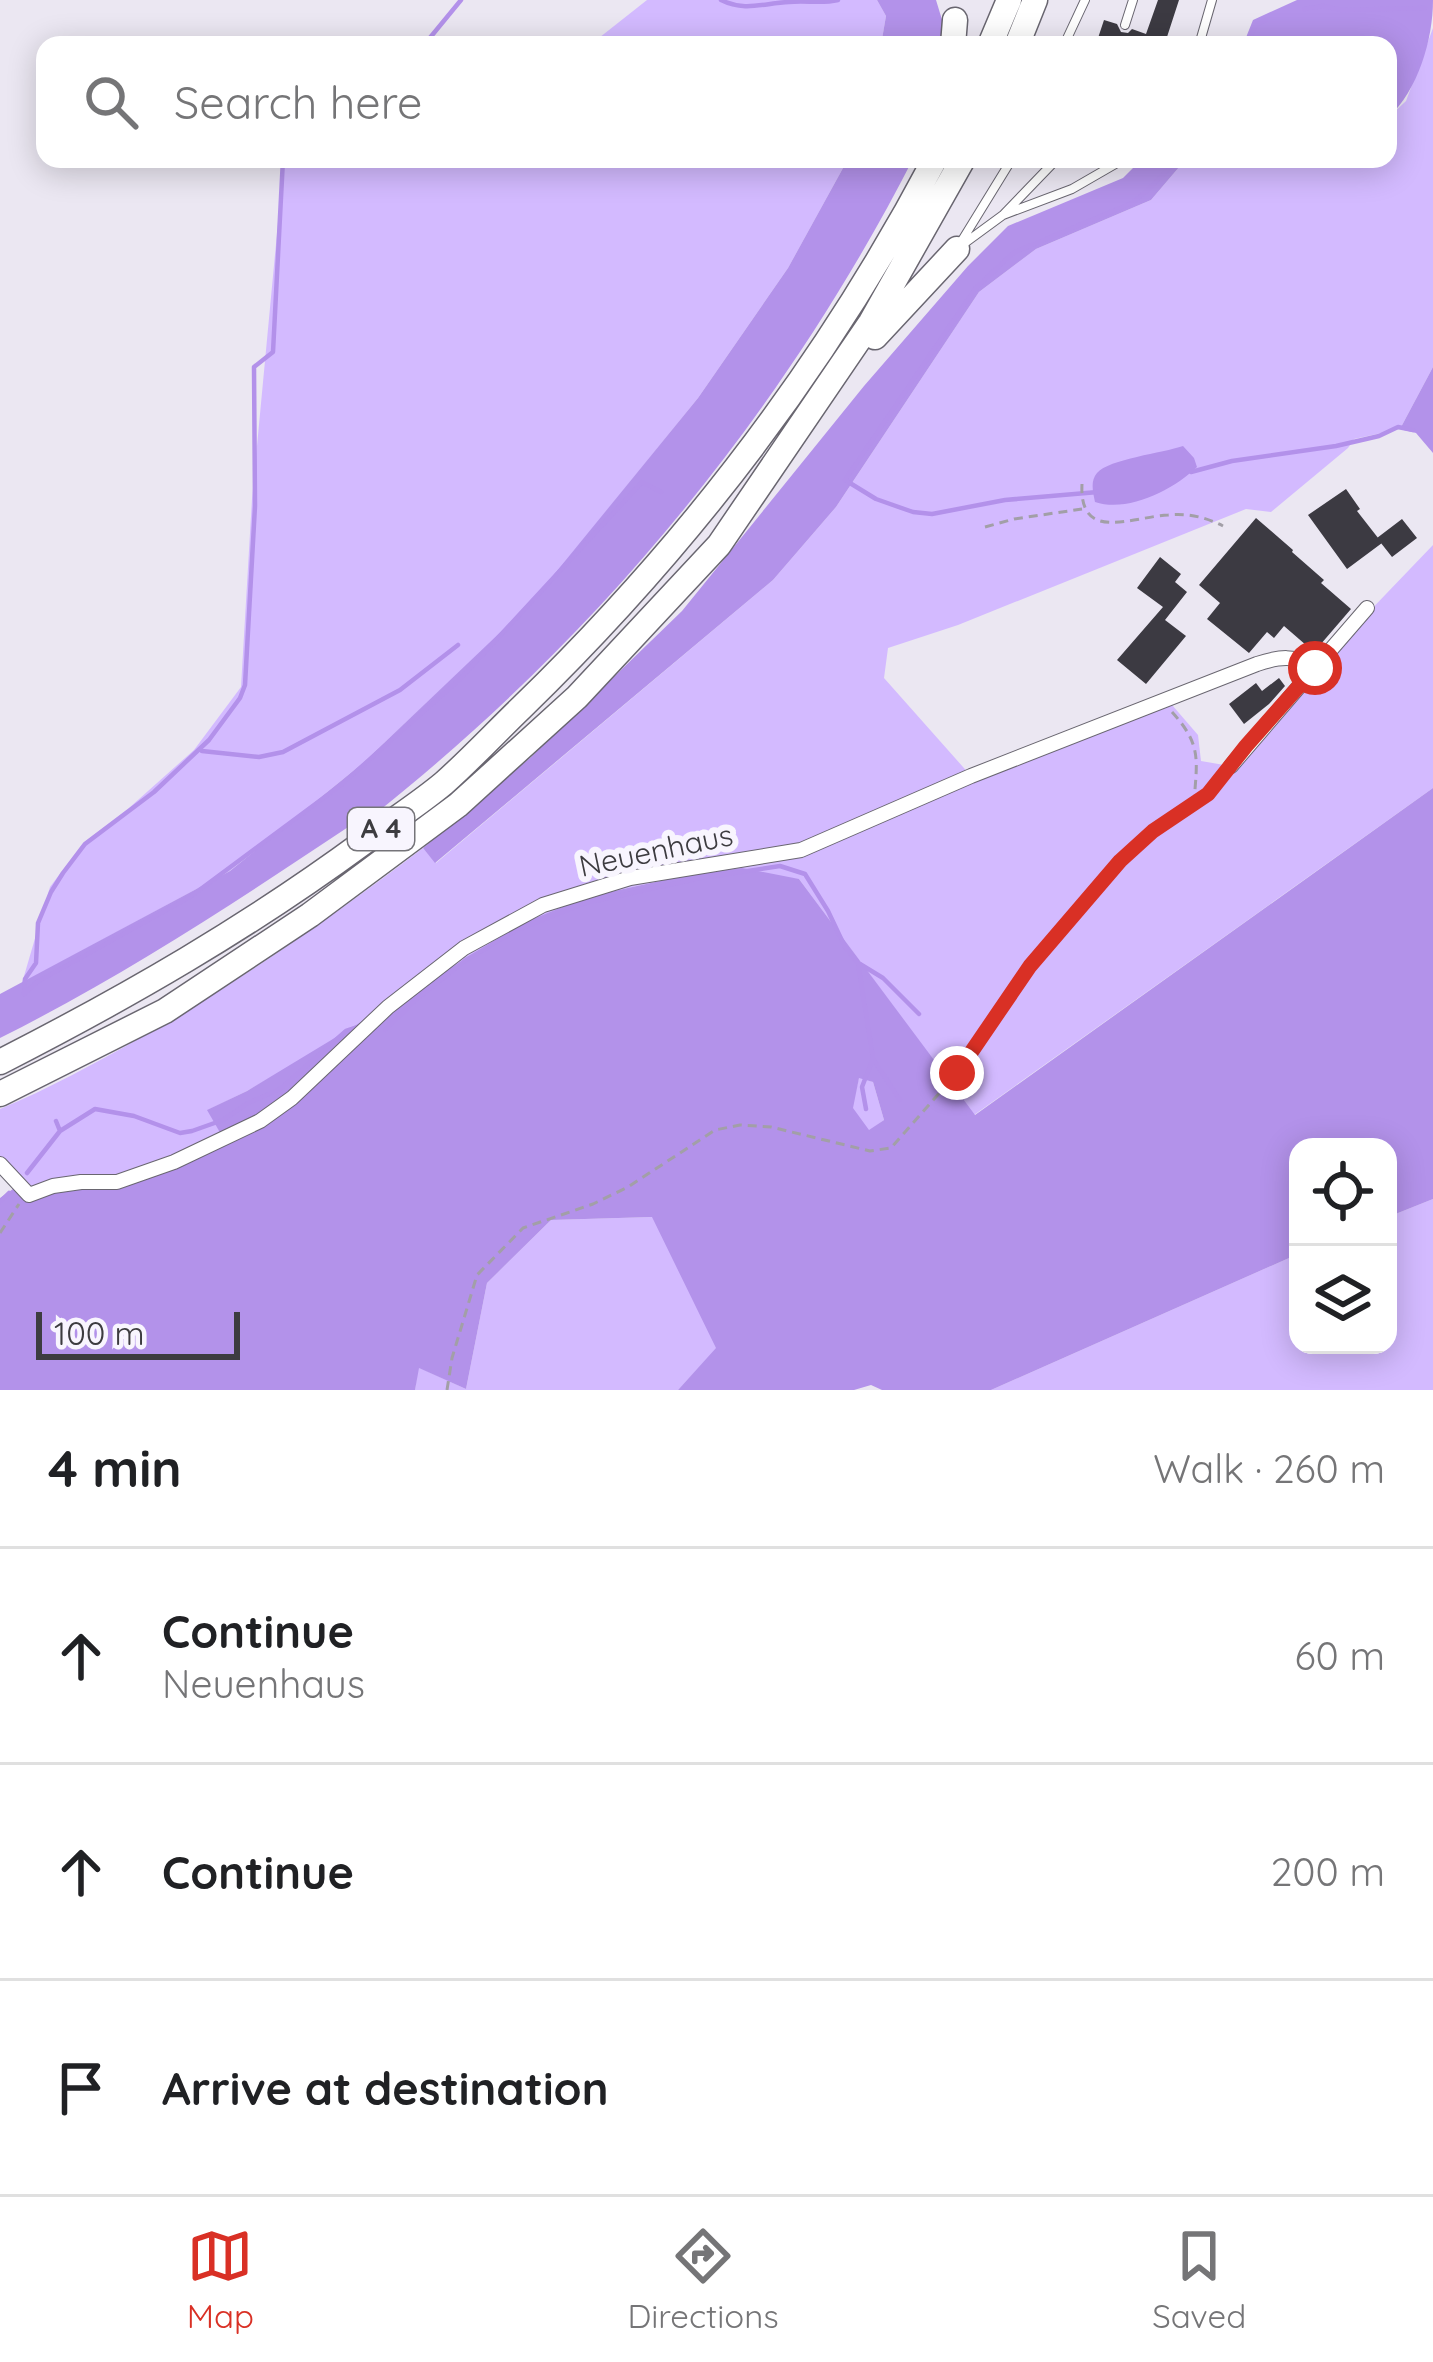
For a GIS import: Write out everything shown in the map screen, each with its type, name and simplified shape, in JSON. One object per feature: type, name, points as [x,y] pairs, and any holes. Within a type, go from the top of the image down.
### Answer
[{"type":"highway","points":[[994,36],[1009,0]]},
{"type":"highway","points":[[1021,36],[1035,0]]},
{"type":"highway","name":"A 4","points":[[0,1062],[121,1000],[231,934],[291,896],[442,784],[596,635],[699,517],[820,354],[930,168]]},
{"type":"highway","name":"A 4","points":[[0,1094],[165,1011],[310,915],[458,805],[577,697],[719,545],[882,304],[958,168]]},
{"type":"highway","points":[[832,382],[957,249]]},
{"type":"street","points":[[1231,766],[1367,608]]},
{"type":"street","name":"Neuenhaus","points":[[29,1195],[80,1182],[117,1182],[174,1162],[260,1121],[292,1099],[388,1007],[464,948],[543,905],[630,878],[801,850],[952,784],[1274,658],[1296,658],[1315,668]]},
{"type":"street","points":[[0,1164],[29,1195]]},
{"type":"lane","points":[[1068,36],[1085,0]]},
{"type":"lane","points":[[1125,26],[1133,0]]},
{"type":"lane","points":[[1201,36],[1212,0]]},
{"type":"lane","points":[[957,249],[1006,168]]},
{"type":"lane","points":[[957,249],[1003,215],[1048,168]]},
{"type":"lane","points":[[1003,215],[1072,189],[1108,168]]},
{"type":"path","points":[[1082,484],[1082,505],[1088,516],[1103,523],[1173,514],[1204,517],[1223,526]]},
{"type":"path","points":[[986,527],[1082,505]]},
{"type":"path","points":[[1162,700],[1195,745],[1194,804]]},
{"type":"path","points":[[447,1390],[477,1275],[523,1228],[628,1187],[692,1144],[728,1127],[772,1127],[870,1151],[891,1148],[957,1073],[1030,966],[1120,861],[1153,831],[1208,794],[1231,766]]},
{"type":"path","points":[[0,1233],[29,1195]]},
{"type":"shaded area","points":[[647,0],[877,0],[886,16],[883,36],[601,36]]},
{"type":"shaded area","points":[[877,0],[936,0],[944,36],[883,36],[886,16]]},
{"type":"shaded area","points":[[1297,0],[1433,0],[1422,64],[1397,109],[1397,36],[1247,36],[1253,20]]},
{"type":"shaded area","points":[[1433,28],[1433,367],[1400,429],[1354,439],[1271,512],[1246,509],[958,625],[888,648],[884,678],[971,776],[1166,698],[1198,735],[1201,761],[1230,766],[1315,668],[1433,545],[1433,788],[974,1115],[799,879],[687,875],[587,897],[208,1110],[222,1136],[118,1178],[31,1189],[0,1158],[0,1109],[88,1067],[213,994],[320,924],[423,848],[436,863],[773,580],[836,507],[979,292],[1036,249],[1151,200],[1178,168],[1397,168],[1397,110],[1406,101]]},
{"type":"shaded area","points":[[283,168],[843,168],[788,268],[698,398],[531,604],[363,763],[230,871],[22,983],[50,887],[83,843],[194,750],[241,687],[252,499]]},
{"type":"shaded area","points":[[843,168],[908,168],[862,253],[744,431],[679,515],[535,673],[375,814],[372,811],[143,959],[0,1038],[0,994],[230,871],[363,763],[530,604],[698,398],[788,268]]},
{"type":"shaded area","points":[[1133,168],[1178,168],[1151,200],[1036,249],[979,292],[836,507],[773,580],[435,863],[423,848],[530,758],[682,611],[864,386],[1008,226],[1123,178]]},
{"type":"shaded area","points":[[1433,367],[1433,453],[1416,433],[1400,429]]},
{"type":"shaded area","points":[[1183,446],[1197,467],[1176,484],[1135,502],[1095,502],[1093,479],[1103,468]]},
{"type":"shaded area","points":[[1433,788],[1433,1199],[1397,1213],[1397,1138],[1289,1138],[1289,1258],[991,1390],[882,1390],[871,1385],[854,1390],[678,1390],[716,1348],[652,1217],[551,1220],[487,1283],[466,1389],[419,1368],[415,1390],[0,1390],[0,1198],[13,1189],[26,1201],[54,1190],[118,1186],[226,1143],[207,1110],[247,1091],[528,921],[587,897],[742,868],[799,879],[975,1115]],"holes":[[[859,1078],[873,1082],[884,1120],[869,1130],[853,1108]]]},
{"type":"shaded area","points":[[859,1077],[873,1082],[884,1120],[869,1131],[852,1108]]},
{"type":"shaded area","points":[[1433,1199],[1433,1390],[991,1390],[1289,1258],[1289,1354],[1397,1354],[1397,1213]]},
{"type":"shaded area","points":[[653,1217],[717,1348],[678,1390],[415,1390],[418,1367],[466,1389],[487,1283],[551,1220]]},
{"type":"building","points":[[1158,0],[1179,0],[1167,36],[1099,36],[1104,20],[1117,24],[1121,32],[1132,29],[1146,34]]},
{"type":"building","points":[[1346,489],[1382,543],[1347,569],[1308,515]]},
{"type":"building","points":[[1256,518],[1351,609],[1314,652],[1284,626],[1274,638],[1267,632],[1249,653],[1207,619],[1220,603],[1199,585]]},
{"type":"building","points":[[1402,519],[1417,538],[1392,557],[1377,538]]},
{"type":"building","points":[[1160,557],[1181,574],[1175,582],[1187,592],[1165,620],[1186,636],[1146,684],[1117,660],[1163,607],[1137,588]]},
{"type":"building","points":[[1279,678],[1285,686],[1244,724],[1229,704],[1256,683],[1262,691]]},
{"type":"waterway","points":[[431,36],[461,0]]},
{"type":"waterway","points":[[721,0],[746,6],[838,0]]},
{"type":"waterway","points":[[1304,9],[1425,8]]},
{"type":"waterway","points":[[1250,36],[1256,25],[1266,20]]},
{"type":"waterway","points":[[24,994],[25,979],[36,963],[38,923],[63,873],[85,844],[154,792],[209,740],[245,685],[255,506],[254,367],[273,352],[283,168]]},
{"type":"waterway","points":[[1098,492],[1005,500],[932,514],[876,499],[845,480],[975,289],[1013,253],[1132,203],[1169,168]]},
{"type":"waterway","points":[[1191,472],[1336,446],[1398,427],[1413,430]]},
{"type":"waterway","points":[[24,994],[37,982],[190,897],[341,785],[460,679],[642,482],[661,492]]},
{"type":"waterway","points":[[202,751],[259,757],[283,752],[400,690],[458,645]]},
{"type":"waterway","points":[[385,1030],[466,960],[515,931],[585,903],[780,866],[805,874],[858,963],[873,1058],[862,1087],[866,1109]]},
{"type":"waterway","points":[[860,964],[883,978],[919,1014]]},
{"type":"waterway","points":[[60,1131],[95,1109],[134,1116],[180,1133],[192,1131],[280,1089],[346,1031],[358,1027]]},
{"type":"waterway","points":[[873,1059],[900,1100]]},
{"type":"waterway","points":[[27,1173],[60,1131],[56,1121]]},
{"type":"waterway","points":[[0,1202],[9,1193]]},
{"type":"route","points":[[957,1073],[1030,966],[1120,861],[1153,831],[1208,794],[1315,668]]}]
